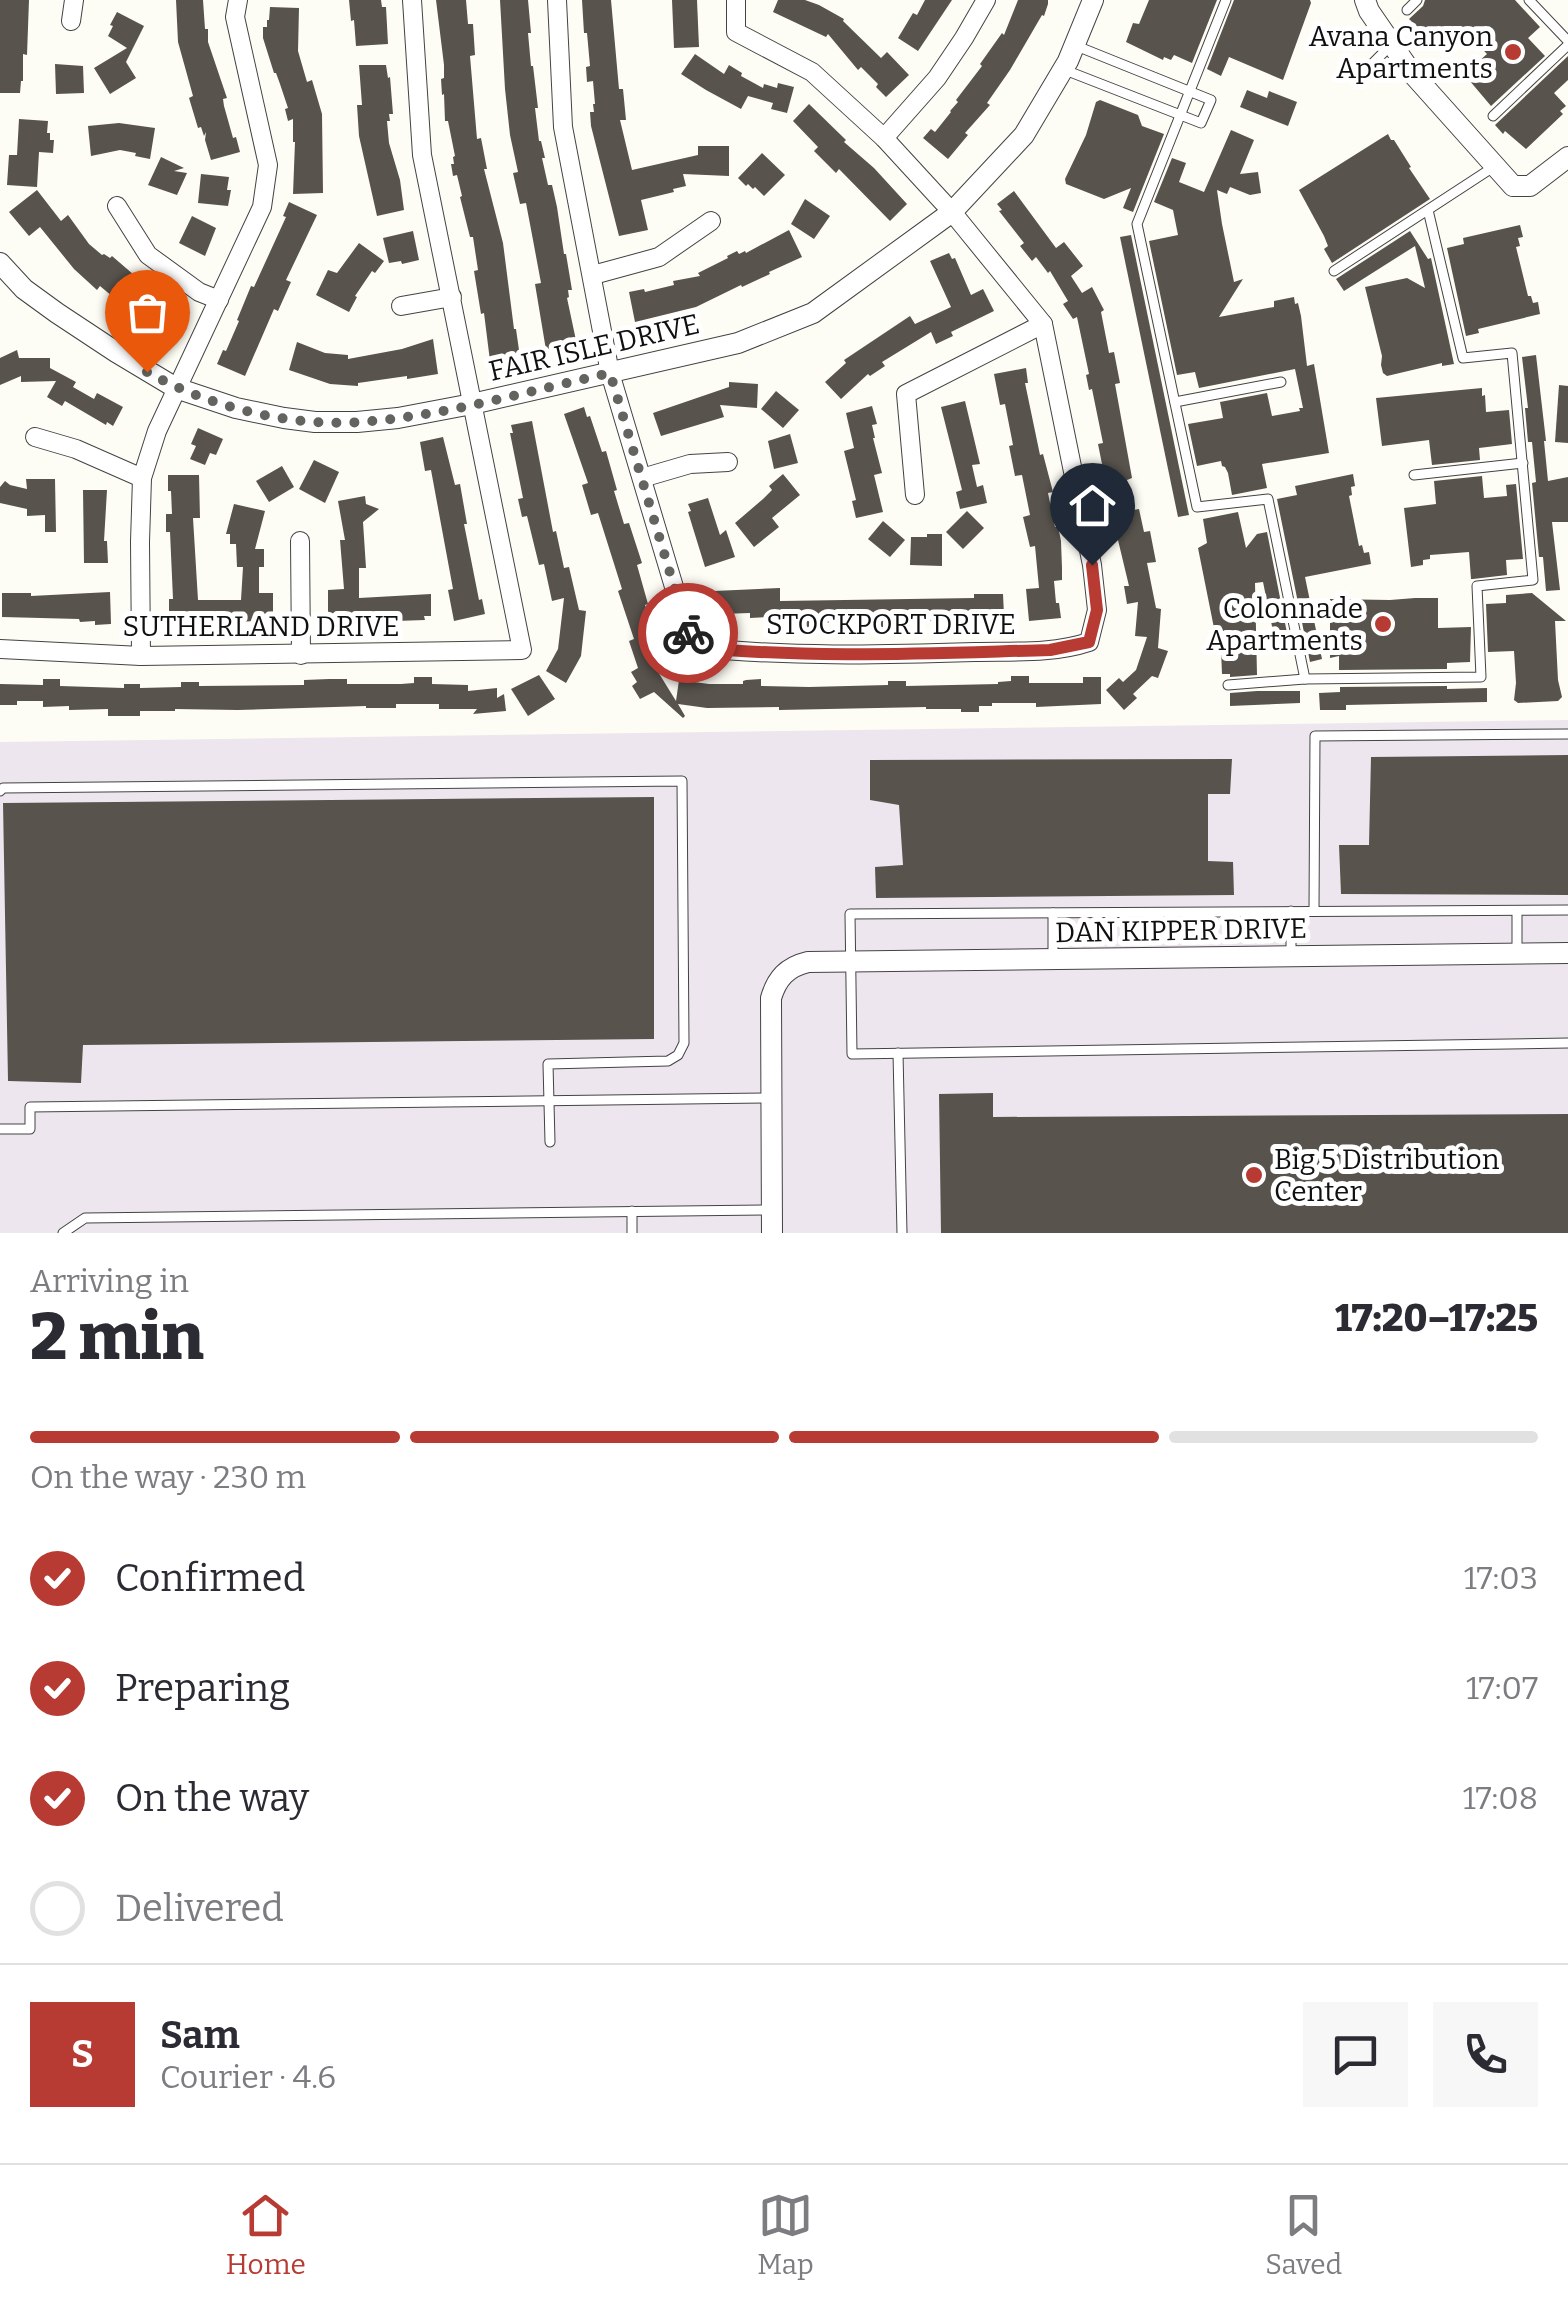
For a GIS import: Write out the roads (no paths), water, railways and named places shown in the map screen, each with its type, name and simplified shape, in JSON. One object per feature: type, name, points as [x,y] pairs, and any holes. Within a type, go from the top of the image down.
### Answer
[{"type":"street","points":[[71,22],[74,0]]},
{"type":"street","points":[[142,656],[142,478],[156,431],[262,207],[268,165],[235,17],[238,0]]},
{"type":"street","points":[[412,0],[422,155],[472,404]]},
{"type":"street","points":[[557,0],[563,128],[610,373],[642,478],[690,464],[728,462]]},
{"type":"street","points":[[736,0],[736,32],[812,72],[884,138],[952,212],[1043,324],[906,394],[915,495]]},
{"type":"street","points":[[884,138],[937,78],[986,0]]},
{"type":"street","name":"FAIR ISLE DRIVE","points":[[0,264],[24,289],[57,313],[176,388],[236,408],[284,418],[357,422],[398,418],[610,373],[738,342],[813,313],[952,212],[1024,135],[1063,69],[1093,0]]},
{"type":"street","points":[[1364,0],[1411,72],[1513,186],[1530,186],[1568,157]]},
{"type":"street","points":[[117,206],[148,255],[199,292],[219,300]]},
{"type":"street","points":[[592,275],[659,257],[711,221]]},
{"type":"street","points":[[401,306],[452,297]]},
{"type":"street","name":"STOCKPORT DRIVE","points":[[642,478],[692,647],[883,655],[1050,650],[1089,642],[1097,610],[1092,565],[1043,324]]},
{"type":"street","name":"SUTHERLAND DRIVE","points":[[0,649],[142,656],[522,650],[472,404]]},
{"type":"street","points":[[35,436],[142,478]]},
{"type":"street","points":[[300,541],[301,655]]},
{"type":"street","name":"DAN KIPPER DRIVE","points":[[773,1098],[771,998],[783,974],[808,962],[1568,953]]},
{"type":"street","points":[[772,1233],[773,1098]]},
{"type":"lane","points":[[1226,0],[1136,224],[1197,507],[1268,500],[1305,679]]},
{"type":"lane","points":[[1407,10],[1417,0]]},
{"type":"lane","points":[[1494,116],[1568,43],[1529,0]]},
{"type":"lane","points":[[1363,73],[1392,44]]},
{"type":"lane","points":[[1063,69],[1201,124],[1211,100],[1074,45]]},
{"type":"lane","points":[[1334,271],[1495,166]]},
{"type":"lane","points":[[1228,685],[1305,679],[1481,677],[1477,586],[1533,580],[1512,353],[1463,358],[1428,210]]},
{"type":"lane","points":[[1175,402],[1280,382]]},
{"type":"lane","points":[[1414,475],[1522,463]]},
{"type":"lane","points":[[1314,911],[1314,736],[1568,734]]},
{"type":"lane","points":[[0,791],[682,781],[684,1043],[678,1055],[668,1061],[548,1064],[550,1142]]},
{"type":"lane","points":[[1568,910],[850,914],[852,1054],[1568,1043]]},
{"type":"lane","points":[[1291,911],[1291,956]]},
{"type":"lane","points":[[1517,911],[1517,953]]},
{"type":"lane","points":[[1053,913],[1053,959]]},
{"type":"lane","points":[[898,1054],[902,1233]]},
{"type":"lane","points":[[0,1130],[30,1130],[30,1107],[773,1098]]},
{"type":"lane","points":[[632,1210],[632,1233]]},
{"type":"lane","points":[[63,1233],[84,1218],[772,1210]]},
{"type":"place","name":"Avana Canyon Apartments","points":[[1513,52]]},
{"type":"place","name":"Colonnade Apartments","points":[[1383,624]]},
{"type":"place","name":"Big 5 Distribution Center","points":[[1254,1175]]}]
